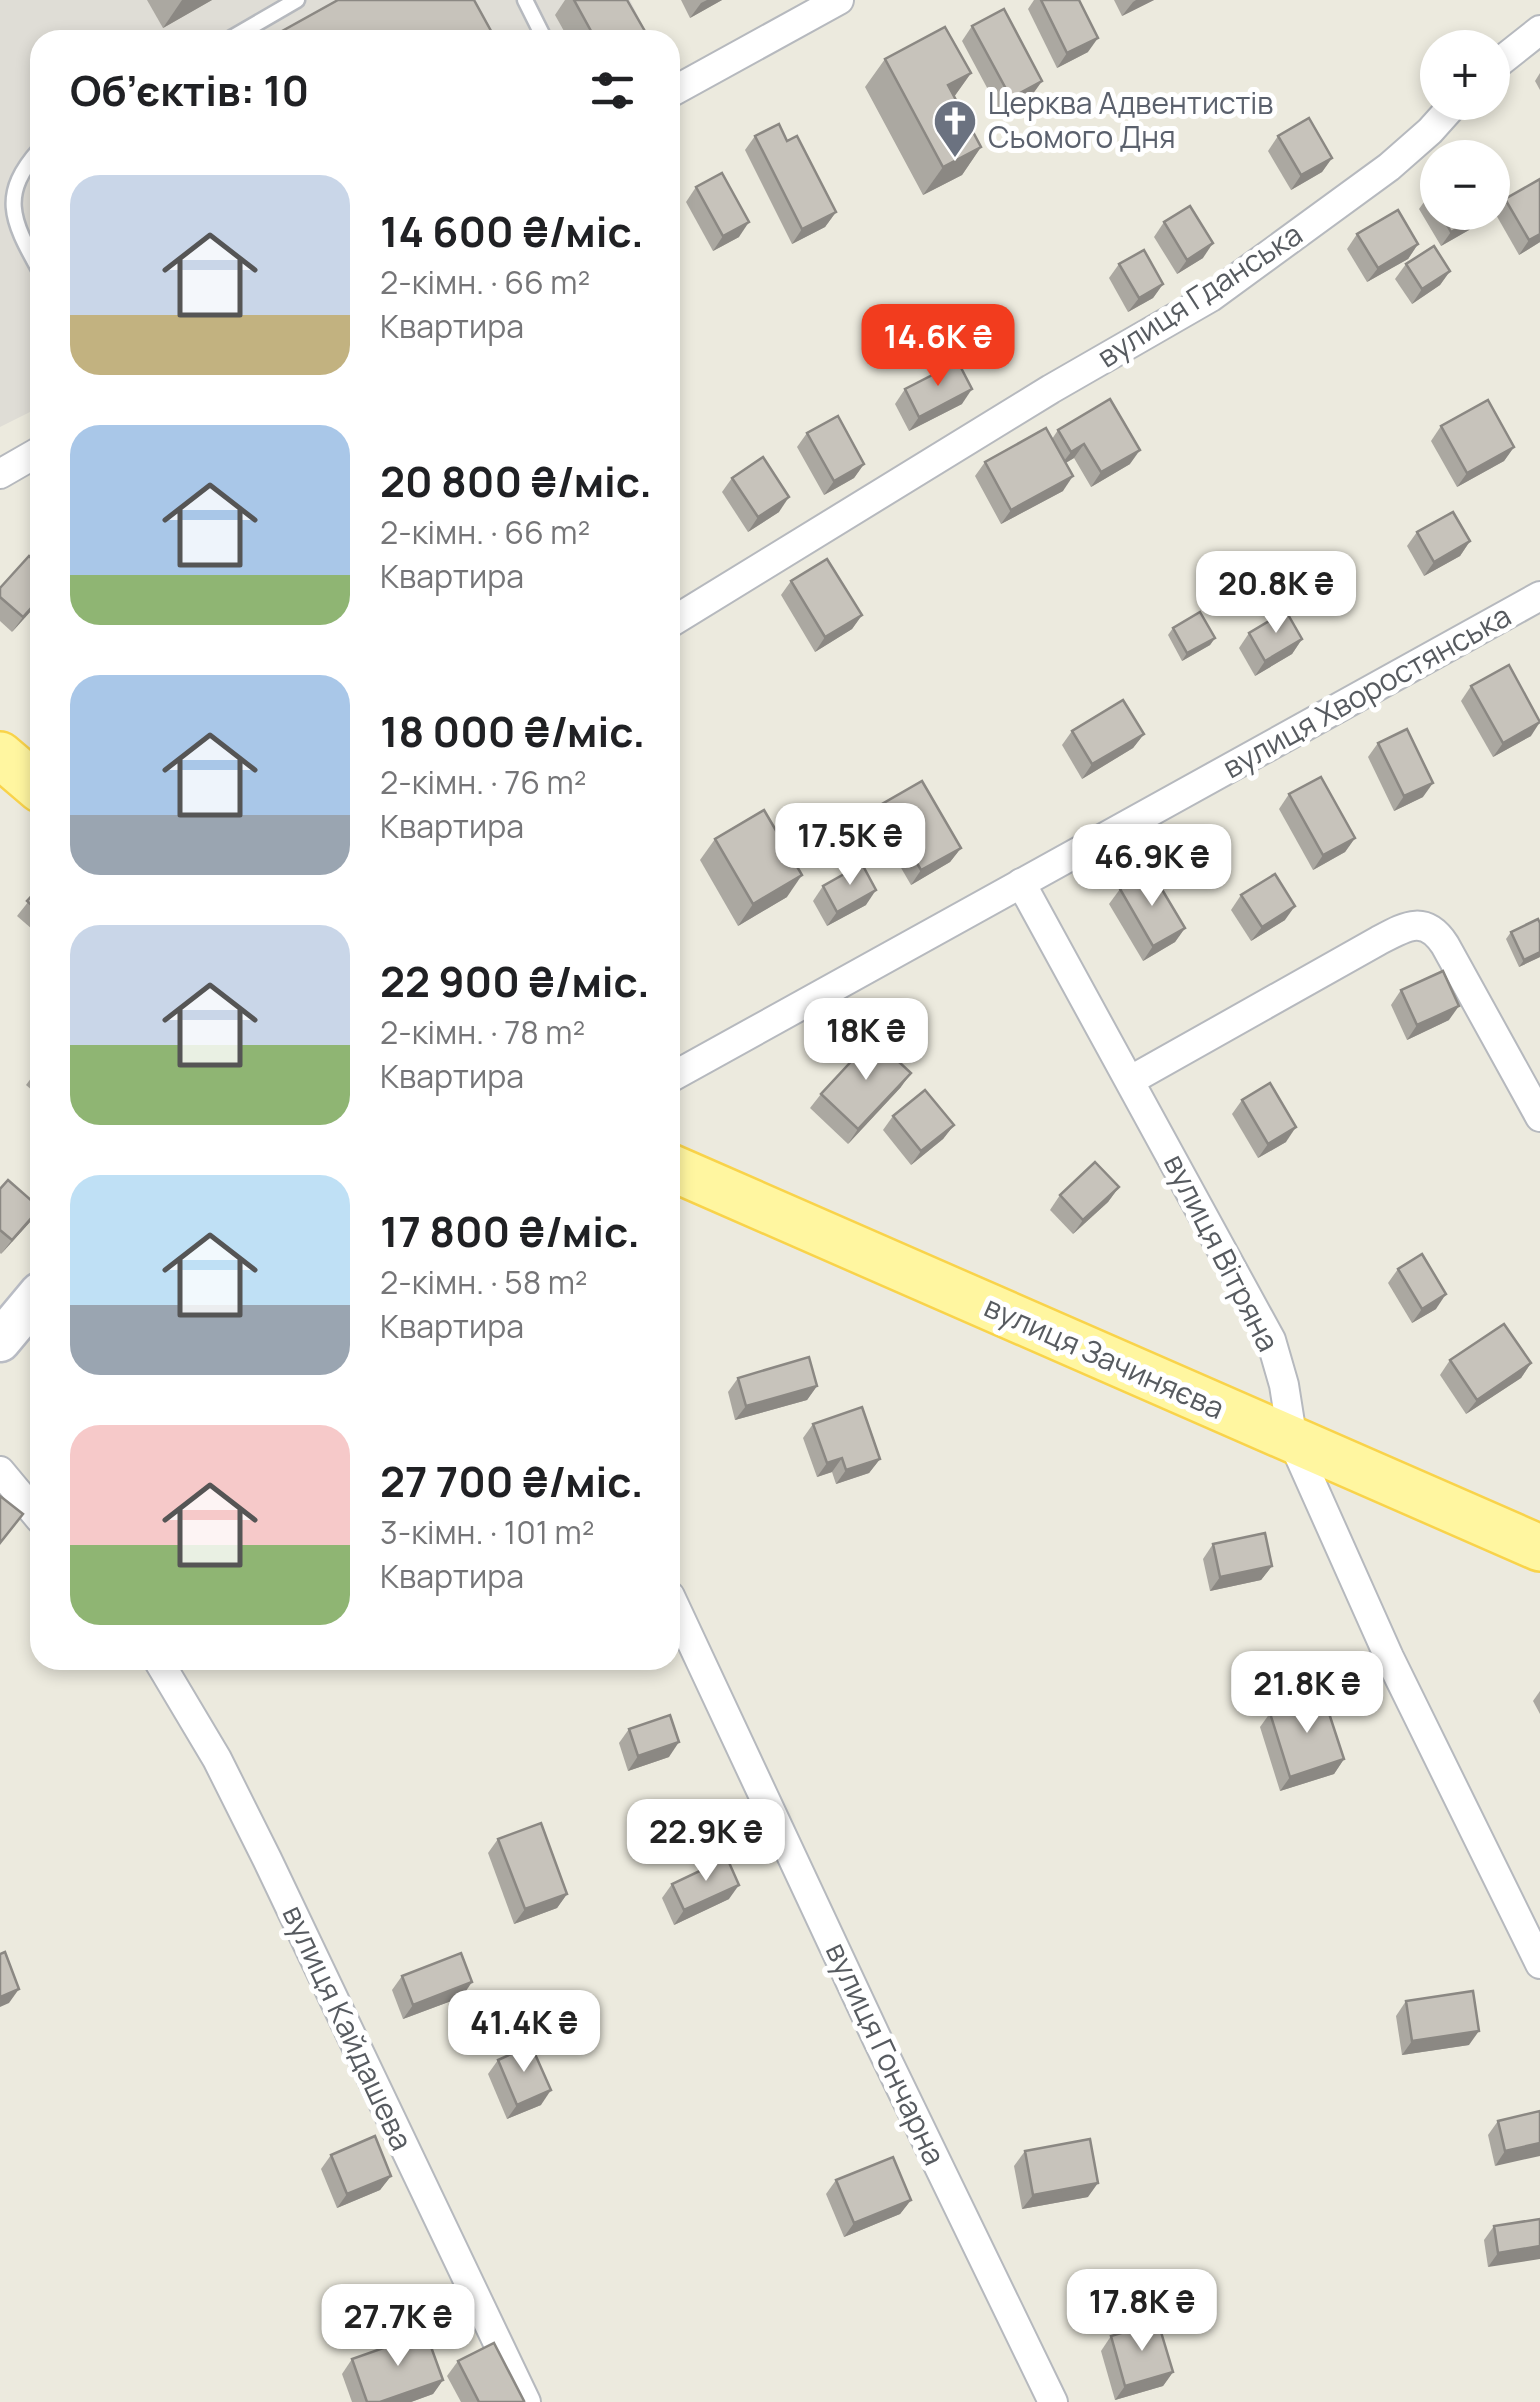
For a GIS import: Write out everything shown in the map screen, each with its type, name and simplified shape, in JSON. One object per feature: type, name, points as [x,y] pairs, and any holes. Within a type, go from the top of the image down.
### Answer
[{"type":"main road","points":[[0,755],[30,780]]},
{"type":"main road","name":"вулиця Зачиняєва","points":[[680,1171],[1540,1548]]},
{"type":"street","points":[[680,87],[839,0]]},
{"type":"street","points":[[1510,54],[1540,30]]},
{"type":"street","name":"вулиця Гданська","points":[[680,617],[1051,388],[1211,297],[1389,167],[1437,120]]},
{"type":"street","points":[[0,474],[30,456]]},
{"type":"street","name":"вулиця Хворостянська","points":[[680,1072],[1540,596]]},
{"type":"street","name":"вулиця Вітряна","points":[[1021,882],[1271,1340],[1284,1385],[1293,1442],[1389,1658],[1540,1964]]},
{"type":"street","points":[[1131,1080],[1400,929],[1422,925],[1436,930],[1446,945],[1540,1117]]},
{"type":"street","points":[[0,1341],[30,1305]]},
{"type":"street","points":[[0,1471],[30,1507]]},
{"type":"street","name":"вулиця Гончарна","points":[[680,1617],[878,2042],[1053,2402]]},
{"type":"street","name":"вулиця Кайдашева","points":[[164,1670],[259,1842],[526,2402]]},
{"type":"lane","points":[[245,30],[297,0]]},
{"type":"lane","points":[[524,0],[540,30]]},
{"type":"lane","points":[[30,157],[6,182],[4,195],[7,212],[30,253]]},
{"type":"shaded area","points":[[0,0],[630,0],[645,30],[30,30],[30,412],[0,427]]},
{"type":"building","points":[[338,0],[474,0],[490,30],[284,30]]},
{"type":"building","points":[[574,0],[627,0],[644,30],[590,30]]},
{"type":"building","points":[[1041,0],[1079,0],[1098,38],[1067,53]]},
{"type":"building","points":[[1004,9],[1042,81],[1011,98],[972,26]]},
{"type":"building","points":[[945,27],[971,73],[948,85],[981,147],[943,167],[885,59]]},
{"type":"building","points":[[1309,118],[1332,158],[1301,175],[1278,136]]},
{"type":"building","points":[[779,124],[787,141],[797,136],[836,212],[802,229],[755,136]]},
{"type":"building","points":[[722,173],[749,222],[723,236],[696,187]]},
{"type":"building","points":[[1540,179],[1540,234],[1529,240],[1510,208],[1510,196]]},
{"type":"building","points":[[1190,206],[1213,243],[1187,260],[1164,222]]},
{"type":"building","points":[[1398,210],[1418,244],[1378,268],[1357,234]]},
{"type":"building","points":[[1434,246],[1450,271],[1422,289],[1406,264]]},
{"type":"building","points":[[1144,250],[1163,284],[1139,298],[1119,264]]},
{"type":"building","points":[[958,362],[972,389],[919,417],[905,389]]},
{"type":"building","points":[[1110,399],[1140,450],[1101,472],[1084,444],[1071,452],[1058,430]]},
{"type":"building","points":[[1488,400],[1514,447],[1467,473],[1441,426]]},
{"type":"building","points":[[838,416],[864,464],[834,481],[807,433]]},
{"type":"building","points":[[1046,428],[1073,476],[1011,510],[985,462]]},
{"type":"building","points":[[763,457],[789,497],[758,517],[732,478]]},
{"type":"building","points":[[1453,512],[1470,541],[1434,562],[1417,532]]},
{"type":"building","points":[[30,557],[30,609],[23,617],[0,597],[0,588]]},
{"type":"building","points":[[827,559],[862,615],[825,637],[791,581]]},
{"type":"building","points":[[1286,611],[1302,639],[1265,661],[1249,633]]},
{"type":"building","points":[[1200,612],[1215,638],[1187,653],[1173,628]]},
{"type":"building","points":[[1509,665],[1540,722],[1503,743],[1471,686]]},
{"type":"building","points":[[1123,700],[1144,734],[1092,764],[1072,731]]},
{"type":"building","points":[[1407,729],[1433,783],[1404,796],[1378,743]]},
{"type":"building","points":[[1321,777],[1355,838],[1323,855],[1289,794]]},
{"type":"building","points":[[922,781],[961,848],[921,870],[882,804]]},
{"type":"building","points":[[764,810],[802,875],[753,904],[715,839]]},
{"type":"building","points":[[862,864],[876,890],[837,912],[823,886]]},
{"type":"building","points":[[1151,871],[1185,928],[1153,946],[1120,889]]},
{"type":"building","points":[[1275,874],[1295,906],[1262,927],[1241,895]]},
{"type":"building","points":[[1538,919],[1540,952],[1524,960],[1511,932]]},
{"type":"building","points":[[1443,971],[1459,1006],[1417,1025],[1401,990]]},
{"type":"building","points":[[873,1038],[911,1073],[858,1129],[821,1094]]},
{"type":"building","points":[[1270,1083],[1296,1127],[1268,1144],[1242,1100]]},
{"type":"building","points":[[925,1090],[954,1125],[921,1151],[893,1116]]},
{"type":"building","points":[[1095,1162],[1119,1187],[1083,1220],[1060,1195]]},
{"type":"building","points":[[8,1180],[30,1199],[30,1219],[12,1240],[0,1230],[0,1189]]},
{"type":"building","points":[[1422,1254],[1446,1294],[1422,1309],[1398,1269]]},
{"type":"building","points":[[1504,1324],[1531,1363],[1477,1400],[1450,1360]]},
{"type":"building","points":[[809,1357],[817,1386],[746,1406],[738,1378]]},
{"type":"building","points":[[862,1407],[880,1459],[846,1470],[842,1458],[827,1463],[813,1424]]},
{"type":"building","points":[[0,1496],[23,1514],[0,1543]]},
{"type":"building","points":[[1265,1533],[1272,1566],[1220,1577],[1213,1544]]},
{"type":"building","points":[[1323,1695],[1344,1759],[1290,1777],[1270,1713]]},
{"type":"building","points":[[670,1715],[679,1742],[638,1756],[629,1729]]},
{"type":"building","points":[[541,1823],[567,1894],[525,1909],[498,1839]]},
{"type":"building","points":[[727,1858],[739,1885],[684,1910],[672,1884]]},
{"type":"building","points":[[5,1952],[19,1989],[0,1997],[0,1954]]},
{"type":"building","points":[[461,1953],[472,1982],[413,2005],[402,1976]]},
{"type":"building","points":[[1473,1991],[1479,2031],[1412,2041],[1406,2001]]},
{"type":"building","points":[[531,2045],[551,2090],[517,2105],[498,2060]]},
{"type":"building","points":[[1540,2111],[1540,2143],[1505,2151],[1498,2121]]},
{"type":"building","points":[[375,2136],[391,2176],[347,2194],[331,2155]]},
{"type":"building","points":[[1090,2139],[1098,2183],[1033,2195],[1025,2151]]},
{"type":"building","points":[[893,2157],[911,2200],[854,2223],[836,2180]]},
{"type":"building","points":[[1540,2219],[1540,2246],[1498,2253],[1494,2226]]},
{"type":"building","points":[[1158,2322],[1173,2372],[1125,2386],[1111,2336]]},
{"type":"building","points":[[426,2333],[443,2380],[380,2402],[367,2402],[352,2359]]},
{"type":"building","points":[[494,2343],[522,2402],[479,2402],[458,2361]]},
{"type":"place","name":"Церква Адвентистів Сьомого Дня","points":[[955,159]]}]
